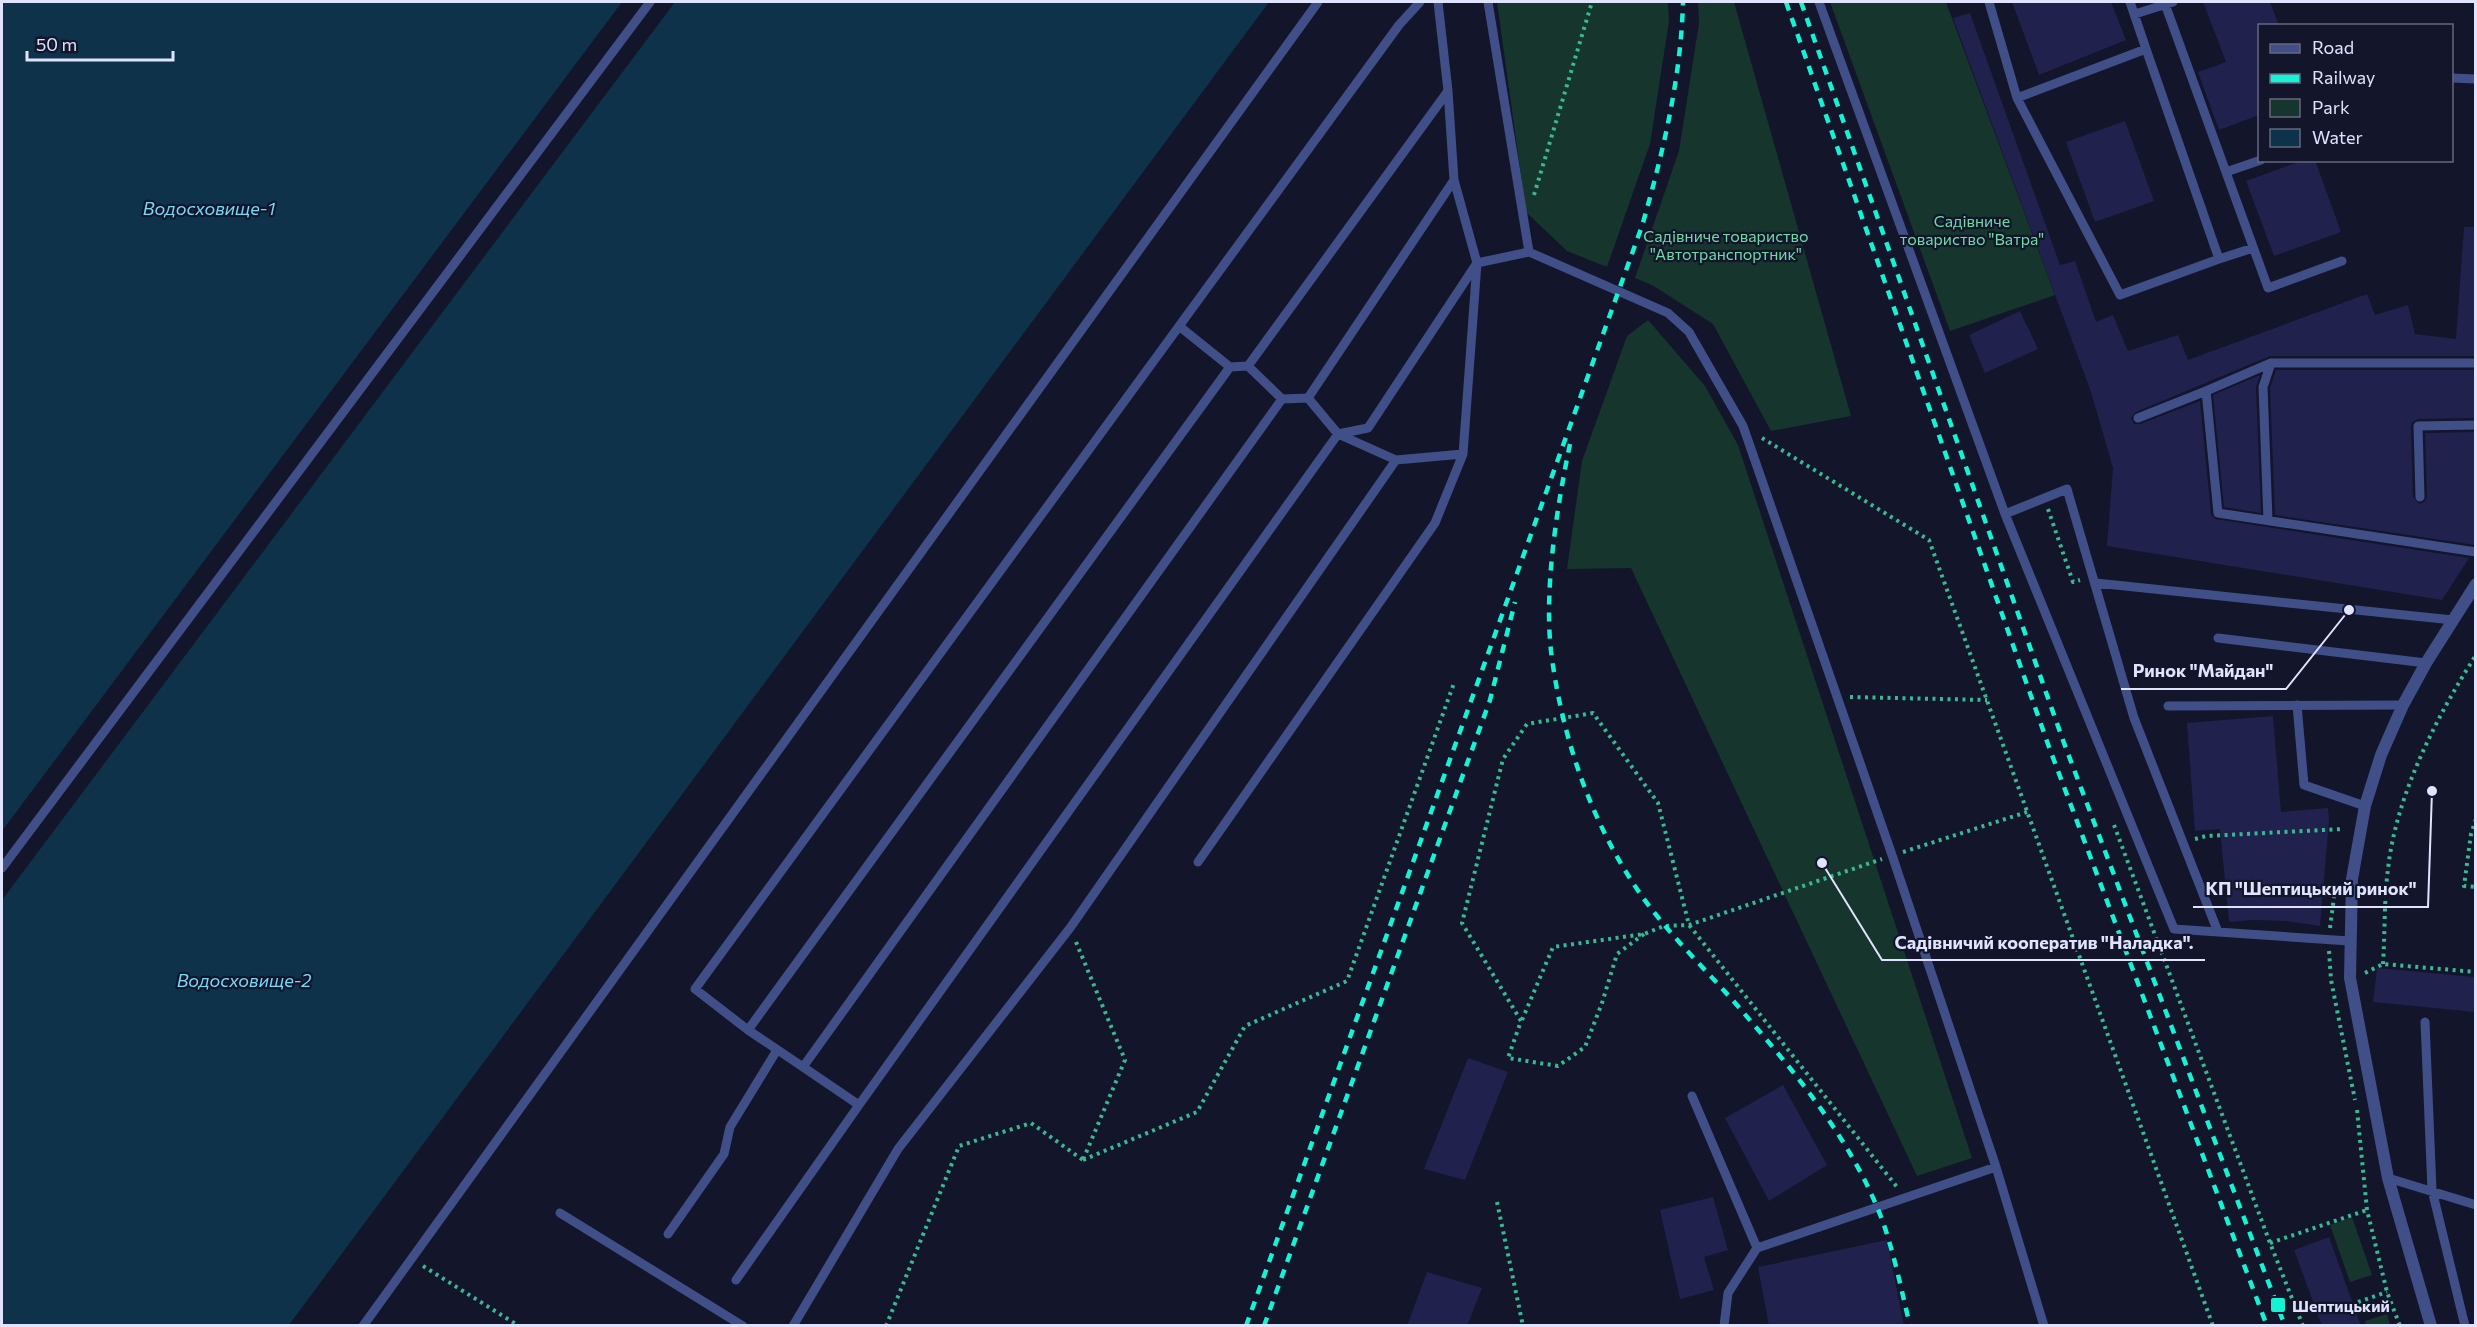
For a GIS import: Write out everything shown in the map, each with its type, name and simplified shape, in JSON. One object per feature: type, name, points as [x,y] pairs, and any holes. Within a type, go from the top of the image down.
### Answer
[{"type":"street","points":[[2431,1326],[2388,1178],[2350,978],[2352,879],[2365,806],[2381,755],[2403,705],[2426,663],[2475,584]]},
{"type":"lane","points":[[2,868],[650,2]]},
{"type":"lane","points":[[363,1326],[1318,2]]},
{"type":"lane","points":[[859,1105],[748,1030],[695,989],[1399,25],[1420,2]]},
{"type":"lane","points":[[1198,862],[1435,523],[1463,454],[1477,263],[1454,180],[1448,91],[1438,2]]},
{"type":"lane","points":[[1488,2],[1529,252]]},
{"type":"lane","points":[[1819,2],[2005,514],[2174,929],[2349,942]]},
{"type":"lane","points":[[1989,2],[2017,98],[2120,295],[2253,248]]},
{"type":"lane","points":[[2130,2],[2219,259]]},
{"type":"lane","points":[[2135,14],[2169,3],[2268,288],[2342,261]]},
{"type":"lane","points":[[2017,98],[2146,48]]},
{"type":"lane","points":[[2453,78],[2475,79]]},
{"type":"lane","points":[[1248,366],[1448,91]]},
{"type":"lane","points":[[2226,172],[2258,161]]},
{"type":"lane","points":[[1308,398],[1454,180]]},
{"type":"lane","points":[[736,1280],[1338,434],[1368,428],[1477,263],[1529,252],[1668,313],[1689,332],[1743,426],[1892,855],[1996,1167],[2044,1326]]},
{"type":"lane","points":[[1179,326],[1230,367],[1248,366],[1282,399],[1308,398]]},
{"type":"lane","points":[[2138,418],[2271,363],[2475,363]]},
{"type":"lane","points":[[2268,520],[2262,387],[2271,363]]},
{"type":"lane","points":[[748,1030],[1230,367]]},
{"type":"lane","points":[[2206,391],[2218,513],[2475,552]]},
{"type":"lane","points":[[1308,398],[1338,434],[1396,460],[1463,454]]},
{"type":"lane","points":[[803,1067],[1282,399]]},
{"type":"lane","points":[[2420,496],[2418,426],[2475,425]]},
{"type":"lane","points":[[793,1326],[898,1149],[1070,928],[1396,460]]},
{"type":"lane","points":[[2005,514],[2067,489],[2134,718],[2218,932]]},
{"type":"lane","points":[[2096,583],[2453,620]]},
{"type":"lane","points":[[2218,638],[2426,663]]},
{"type":"lane","points":[[2297,705],[2304,785],[2365,806]]},
{"type":"lane","points":[[2168,706],[2403,705]]},
{"type":"lane","points":[[2425,1022],[2432,1190],[2465,1326]]},
{"type":"lane","points":[[669,1234],[724,1154],[730,1127],[777,1050]]},
{"type":"lane","points":[[1692,1096],[1757,1248]]},
{"type":"lane","points":[[1724,1326],[1728,1293],[1757,1248],[1996,1167]]},
{"type":"lane","points":[[2388,1178],[2475,1205]]},
{"type":"lane","points":[[560,1213],[743,1326]]},
{"type":"path","points":[[1534,196],[1592,2]]},
{"type":"path","points":[[1743,426],[1929,540],[2212,1326]]},
{"type":"path","points":[[2383,964],[2388,868],[2399,816],[2416,769],[2448,699],[2475,655]]},
{"type":"path","points":[[1083,1160],[1197,1112],[1245,1026],[1347,981],[1454,683]]},
{"type":"path","points":[[1836,696],[1987,700]]},
{"type":"path","points":[[1521,1021],[1462,923],[1503,759],[1527,724],[1593,713],[1658,803],[1689,925],[1905,1197]]},
{"type":"path","points":[[2342,840],[2348,799]]},
{"type":"path","points":[[1644,934],[1617,954],[1585,1047],[1558,1066],[1508,1058],[1521,1021],[1553,947],[1644,934],[1664,926],[1689,925],[1892,855],[2027,812]]},
{"type":"path","points":[[2475,819],[2464,886],[2475,887]]},
{"type":"path","points":[[2114,823],[2302,1326]]},
{"type":"path","points":[[2183,842],[2206,836],[2343,829]]},
{"type":"path","points":[[2334,895],[2329,939],[2331,980],[2357,1110],[2367,1210],[2387,1292],[2400,1326]]},
{"type":"path","points":[[1070,928],[1125,1060],[1083,1160]]},
{"type":"path","points":[[2364,974],[2383,964],[2475,972]]},
{"type":"path","points":[[886,1326],[959,1146],[1031,1123],[1083,1160]]},
{"type":"path","points":[[1497,1202],[1522,1326]]},
{"type":"path","points":[[2270,1243],[2367,1210]]},
{"type":"path","points":[[412,1260],[519,1326]]},
{"type":"path","points":[[2358,1302],[2387,1292]]},
{"type":"green space","name":"Садівниче товариство \"Автотранспортник\"","points":[[1497,2],[1668,2],[1669,21],[1650,144],[1607,267],[1567,251],[1526,212]]},
{"type":"green space","name":"Садівниче товариство \"Автотранспортник\"","points":[[1698,2],[1734,2],[1851,416],[1771,431],[1713,324],[1652,285],[1635,278],[1679,151],[1699,23]]},
{"type":"green space","name":"Садівниче товариство \"Ватра\"","points":[[1830,2],[1946,2],[2055,295],[1950,331]]},
{"type":"green space","points":[[1648,320],[1705,386],[1738,445],[1972,1158],[1917,1176],[1631,568],[1567,569],[1582,461],[1627,336]]},
{"type":"green space","points":[[2352,1217],[2372,1275],[2350,1282],[2330,1225]]},
{"type":"green space","points":[[2387,1314],[2390,1325],[2366,1325],[2365,1321]]},
{"type":"water","name":"Водосховище-1","points":[[3,2],[622,2],[2,831],[2,4]]},
{"type":"water","name":"Водосховище-2","points":[[675,2],[1269,2],[289,1325],[2,1325],[2,900]]},
{"type":"building","points":[[2012,2],[2111,2],[2126,40],[2039,75]]},
{"type":"building","points":[[2203,2],[2270,2],[2278,24],[2258,24],[2258,115],[2219,130],[2198,72],[2226,62]]},
{"type":"building","points":[[1970,13],[2060,265],[2075,261],[2096,322],[2113,315],[2128,351],[2178,335],[2188,360],[2367,294],[2375,315],[2408,305],[2415,334],[2456,339],[2464,227],[2475,227],[2475,356],[2270,356],[2136,412],[2131,418],[2134,424],[2140,424],[2200,401],[2211,514],[2215,519],[2469,558],[2442,600],[2107,546],[2113,468],[2091,392],[1953,18]]},
{"type":"building","points":[[2125,121],[2154,201],[2095,222],[2066,142]]},
{"type":"building","points":[[2298,162],[2316,162],[2341,232],[2274,256],[2246,181]]},
{"type":"building","points":[[2020,311],[2038,349],[1985,373],[1969,335]]},
{"type":"building","points":[[2276,370],[2475,370],[2475,418],[2418,419],[2412,422],[2411,426],[2413,497],[2420,504],[2427,497],[2425,433],[2475,432],[2475,545],[2275,515],[2270,388]]},
{"type":"building","points":[[2260,375],[2256,387],[2261,513],[2224,507],[2213,395]]},
{"type":"building","points":[[2273,716],[2281,812],[2328,808],[2329,821],[2320,926],[2286,921],[2229,922],[2220,829],[2195,831],[2187,723]]},
{"type":"building","points":[[2377,968],[2475,977],[2475,1012],[2373,1002]]},
{"type":"building","points":[[1468,1058],[1508,1072],[1465,1180],[1424,1169]]},
{"type":"building","points":[[1783,1085],[1827,1165],[1769,1201],[1725,1118]]},
{"type":"building","points":[[1713,1197],[1728,1250],[1704,1257],[1714,1290],[1680,1299],[1660,1210]]},
{"type":"building","points":[[2329,1237],[2361,1326],[2322,1326],[2294,1250]]},
{"type":"building","points":[[1887,1240],[1904,1326],[1769,1326],[1758,1267]]},
{"type":"building","points":[[1427,1272],[1482,1288],[1467,1326],[1407,1326]]},
{"type":"railway","points":[[1246,1326],[1642,226],[1670,115],[1679,59],[1683,2]]},
{"type":"railway","points":[[1786,2],[2049,747],[2267,1326]]},
{"type":"railway","points":[[1801,2],[2064,743],[2285,1326]]},
{"type":"railway","points":[[1570,444],[1553,547],[1549,627],[1556,681],[1569,742],[1590,801],[1617,857],[1644,899],[1669,931],[1779,1055],[1839,1136],[1856,1164],[1884,1225],[1910,1326]]},
{"type":"railway","points":[[1264,1326],[1490,700],[1515,602]]},
{"type":"place","name":"Ринок \"Майдан\"","points":[[2349,610]]},
{"type":"place","name":"КП \"Шептицький ринок\"","points":[[2432,791]]},
{"type":"place","name":"Садівничий кооператив \"Наладка\".","points":[[1822,863]]},
{"type":"place","name":"Шептицький","points":[[2278,1305]]}]
